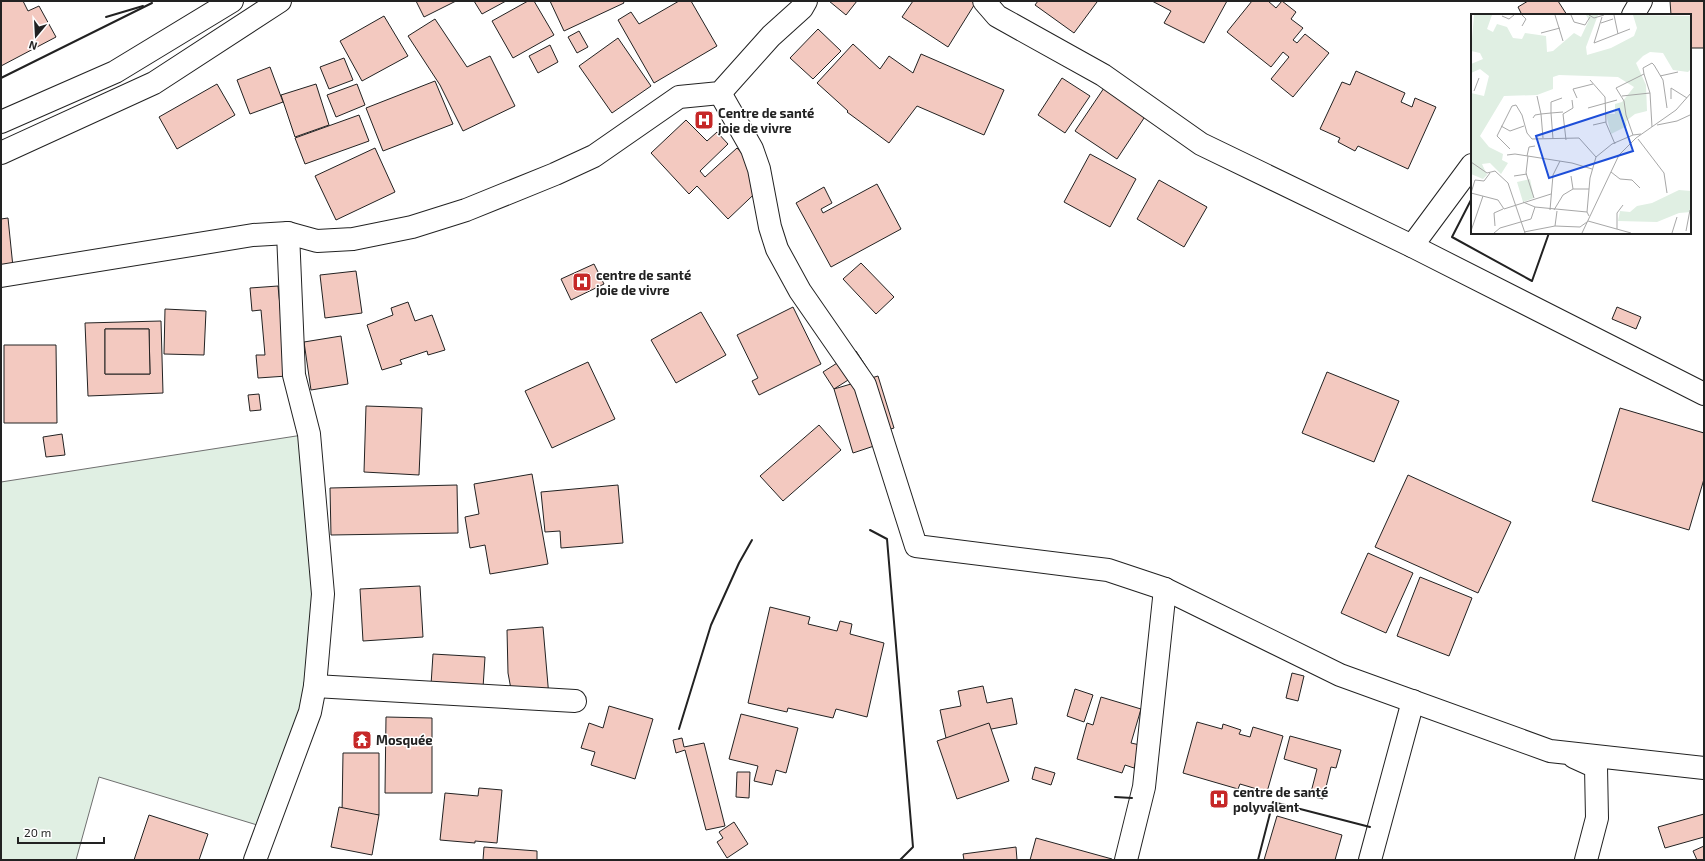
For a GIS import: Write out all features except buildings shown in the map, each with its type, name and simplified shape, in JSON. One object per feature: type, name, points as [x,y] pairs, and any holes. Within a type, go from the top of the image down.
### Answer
[{"type":"street","points":[[1,122],[115,72],[232,1]]},
{"type":"street","points":[[1,153],[154,83],[280,1]]},
{"type":"street","points":[[1,276],[253,235],[288,233],[317,241],[354,240],[412,227],[466,210],[555,174],[594,156],[679,97],[720,93],[772,36],[802,8],[806,1]]},
{"type":"street","points":[[984,1],[998,16],[1103,75],[1201,144],[1412,246],[1704,394]]},
{"type":"street","points":[[1634,14],[1640,1]]},
{"type":"street","points":[[720,93],[752,149],[759,169],[770,226],[777,249],[800,291],[865,385],[916,546],[1108,570],[1165,589],[1340,675],[1550,751],[1704,768]]},
{"type":"street","points":[[1412,246],[1471,166]]},
{"type":"street","points":[[255,860],[310,712],[315,686],[323,594],[309,434],[294,376],[288,233]]},
{"type":"street","points":[[1126,860],[1144,787],[1165,589]]},
{"type":"street","points":[[315,686],[575,701]]},
{"type":"street","points":[[1370,860],[1413,701]]},
{"type":"street","points":[[1564,752],[1596,767],[1597,818],[1586,860]]},
{"type":"green space","points":[[309,434],[316,676],[267,828],[99,777],[76,860],[1,860],[1,482]]},
{"type":"wall","points":[[1,78],[152,3]]},
{"type":"wall","points":[[106,17],[143,6]]},
{"type":"wall","points":[[1471,200],[1452,237],[1532,281],[1549,234]]},
{"type":"wall","points":[[870,530],[887,539],[913,847],[900,860]]},
{"type":"wall","points":[[679,729],[711,625],[739,563],[752,540]]},
{"type":"wall","points":[[1115,797],[1132,798]]},
{"type":"wall","points":[[1258,860],[1273,802],[1370,827]]},
{"type":"place","name":"Centre de santé joie de vivre","points":[[704,120]]},
{"type":"place","name":"centre de santé joie de vivre","points":[[582,282]]},
{"type":"place","name":"Mosquée","points":[[362,740]]},
{"type":"place","name":"centre de santé polyvalent","points":[[1219,799]]}]
